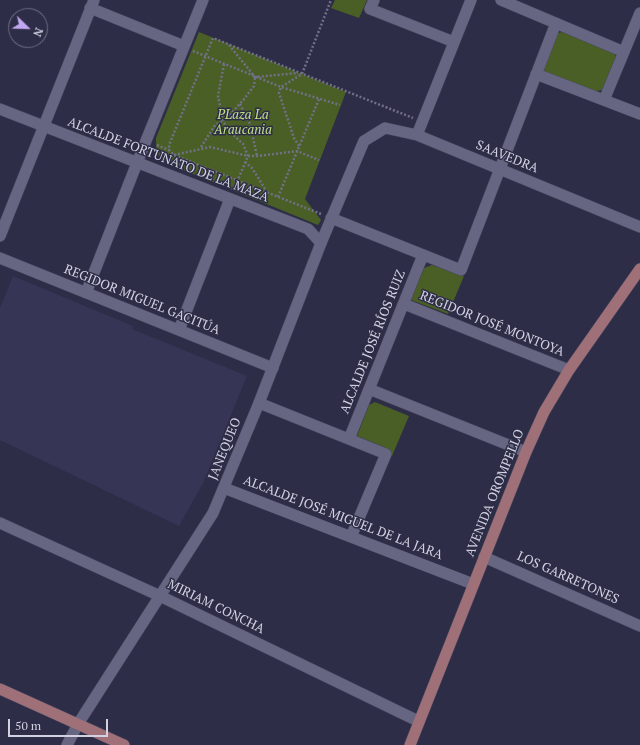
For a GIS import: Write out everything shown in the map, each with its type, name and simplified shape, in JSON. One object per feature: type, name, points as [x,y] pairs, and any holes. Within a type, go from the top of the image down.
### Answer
[{"type":"main road","name":"AVENIDA OROMPELLO","points":[[410,745],[418,721],[526,452],[544,412],[569,370],[640,269]]},
{"type":"main road","points":[[0,690],[124,745]]},
{"type":"street","points":[[86,293],[203,0]]},
{"type":"street","points":[[417,134],[471,0]]},
{"type":"street","points":[[501,0],[624,52]]},
{"type":"street","points":[[0,236],[92,4],[184,46]]},
{"type":"street","points":[[372,5],[454,42]]},
{"type":"street","points":[[604,100],[640,12]]},
{"type":"street","points":[[331,218],[461,270],[556,24]]},
{"type":"street","points":[[536,74],[640,114]]},
{"type":"street","name":"ALCALDE FORTUNATO DE LA MAZA","points":[[0,110],[308,229],[321,243]]},
{"type":"street","name":"SAAVEDRA","points":[[364,141],[385,128],[417,134],[640,227]]},
{"type":"street","name":"JANEQUEO","points":[[67,745],[78,724],[202,532],[224,488],[273,368],[331,218],[364,141]]},
{"type":"street","points":[[179,330],[230,199]]},
{"type":"street","name":"ALCALDE JOSÉ RÍOS RUIZ","points":[[349,439],[424,255]]},
{"type":"street","name":"REGIDOR MIGUEL GACITÚA","points":[[0,258],[273,368]]},
{"type":"street","name":"REGIDOR JOSÉ MONTOYA","points":[[404,304],[569,370]]},
{"type":"street","points":[[369,389],[526,452]]},
{"type":"street","points":[[259,403],[386,454],[351,537]]},
{"type":"street","name":"ALCALDE JOSÉ MIGUEL DE LA JARA","points":[[224,488],[473,584]]},
{"type":"street","name":"MIRIAM CONCHA","points":[[0,523],[160,596],[418,721]]},
{"type":"street","name":"LOS GARRETONES","points":[[484,557],[640,626]]},
{"type":"path","points":[[299,146],[294,138],[279,93],[281,87],[301,73],[331,0]]},
{"type":"path","points":[[331,218],[174,155],[169,150],[169,145],[213,38],[422,122]]},
{"type":"path","points":[[200,148],[215,125],[223,120],[240,104],[254,86],[255,77],[228,44]]},
{"type":"path","points":[[184,46],[205,57],[281,87],[340,105]]},
{"type":"path","points":[[224,64],[218,96],[223,120],[227,129],[243,144],[248,156],[230,199]]},
{"type":"path","points":[[255,77],[301,73]]},
{"type":"path","points":[[278,197],[319,99]]},
{"type":"path","points":[[240,104],[250,124],[257,156]]},
{"type":"path","points":[[174,155],[210,147],[248,156],[297,151],[319,160]]},
{"type":"path","points":[[245,162],[252,168],[267,192]]},
{"type":"shaded area","points":[[13,276],[133,326],[132,329],[247,376],[203,483],[179,526],[0,440],[0,308]]},
{"type":"green space","points":[[335,0],[367,0],[359,18],[331,8]]},
{"type":"green space","name":"PLaza La Araucania","points":[[199,32],[346,92],[305,199],[321,220],[318,225],[166,163],[158,155],[156,138]]},
{"type":"green space","points":[[562,32],[614,52],[616,57],[602,90],[592,92],[545,73],[541,66],[555,34]]},
{"type":"green space","points":[[432,265],[464,276],[448,314],[411,300],[424,268]]},
{"type":"green space","points":[[375,402],[409,416],[392,456],[384,447],[357,436],[369,405]]}]
